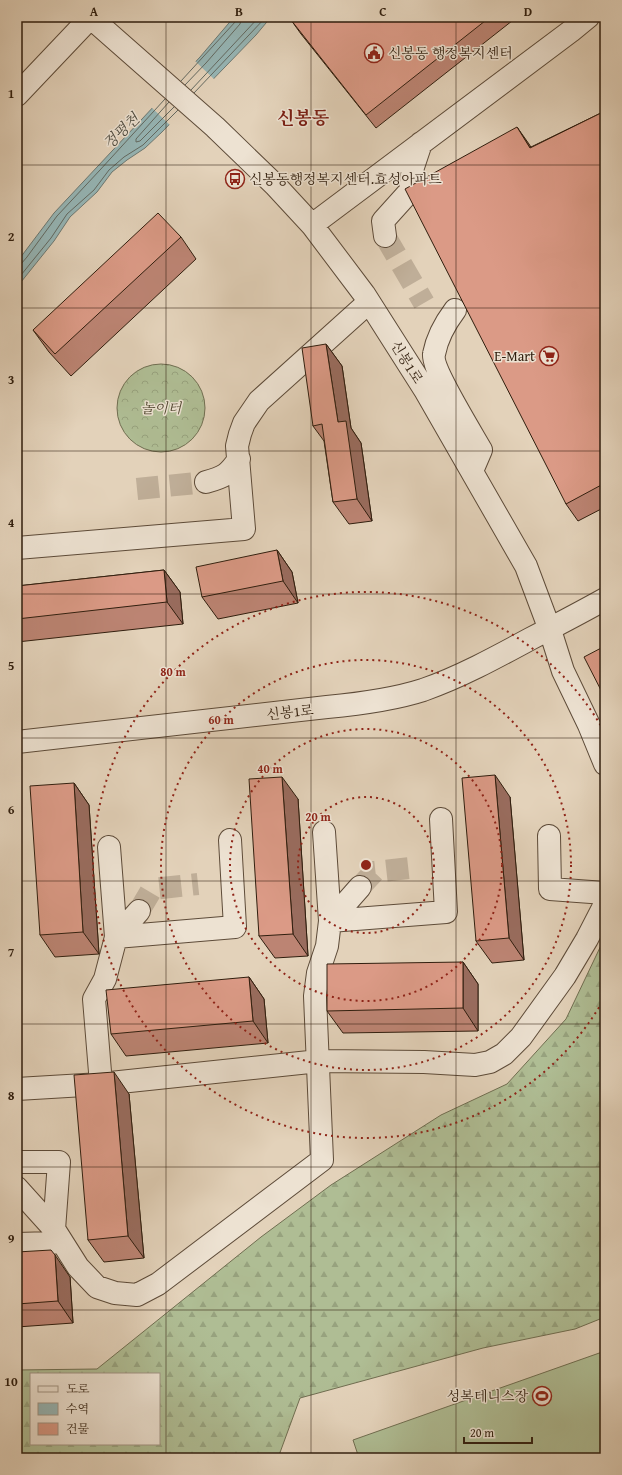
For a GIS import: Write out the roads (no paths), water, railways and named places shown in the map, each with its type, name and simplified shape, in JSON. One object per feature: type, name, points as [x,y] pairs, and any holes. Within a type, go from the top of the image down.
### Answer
[{"type":"street","points":[[17,95],[91,17]]},
{"type":"street","name":"신봉1로","points":[[91,17],[215,127],[275,185],[312,225],[369,302],[425,390],[526,566],[550,630],[563,671],[589,724],[605,764]]},
{"type":"street","points":[[312,225],[588,17]]},
{"type":"street","points":[[385,236],[383,221],[410,191],[413,167],[421,143]]},
{"type":"street","points":[[17,548],[244,529],[237,446],[244,423],[258,401],[369,302]]},
{"type":"street","points":[[455,310],[446,323],[433,355],[439,373],[481,450],[472,471]]},
{"type":"street","points":[[206,482],[218,479],[230,472],[238,459]]},
{"type":"street","name":"신봉1로","points":[[17,742],[327,708],[388,698],[422,690],[451,679],[495,659],[605,599]]},
{"type":"street","points":[[330,921],[446,912],[441,819]]},
{"type":"street","points":[[17,1188],[54,1229],[78,1267],[97,1287],[115,1293],[137,1295],[158,1284],[322,1160],[319,1061],[315,996],[318,973],[327,946],[330,921],[324,832]]},
{"type":"street","points":[[549,836],[550,889],[605,893]]},
{"type":"street","points":[[116,937],[235,927],[230,840]]},
{"type":"street","points":[[101,1084],[94,999],[105,979],[116,937],[109,847]]},
{"type":"street","points":[[330,921],[360,887]]},
{"type":"street","points":[[17,1089],[101,1084],[319,1061],[424,1062],[475,1065],[490,1062],[497,1059],[510,1049],[521,1037],[565,976],[587,939],[605,904]]},
{"type":"street","points":[[116,937],[138,910]]},
{"type":"street","points":[[17,1162],[59,1162],[53,1243],[17,1244]]},
{"type":"water","name":"정평천","points":[[234,17],[271,17],[256,35],[162,132],[145,148],[112,172],[97,192],[70,217],[54,241],[17,287],[17,262],[54,213],[200,57]]},
{"type":"tunnel","points":[[385,236],[424,303]]},
{"type":"tunnel","points":[[137,489],[206,482]]},
{"type":"tunnel","points":[[360,887],[374,872],[419,867]]},
{"type":"tunnel","points":[[139,911],[152,889],[198,884]]},
{"type":"place","name":"신봉동 행정복지센터","points":[[374,53]]},
{"type":"place","name":"신봉동행정복지센터.효성아파트","points":[[235,179]]},
{"type":"place","name":"E-Mart","points":[[549,356]]},
{"type":"place","name":"성복테니스장","points":[[542,1396]]},
{"type":"district","name":"신봉동","points":[[303,117]]},
{"type":"park label","name":"놀이터","points":[[161,408]]}]
